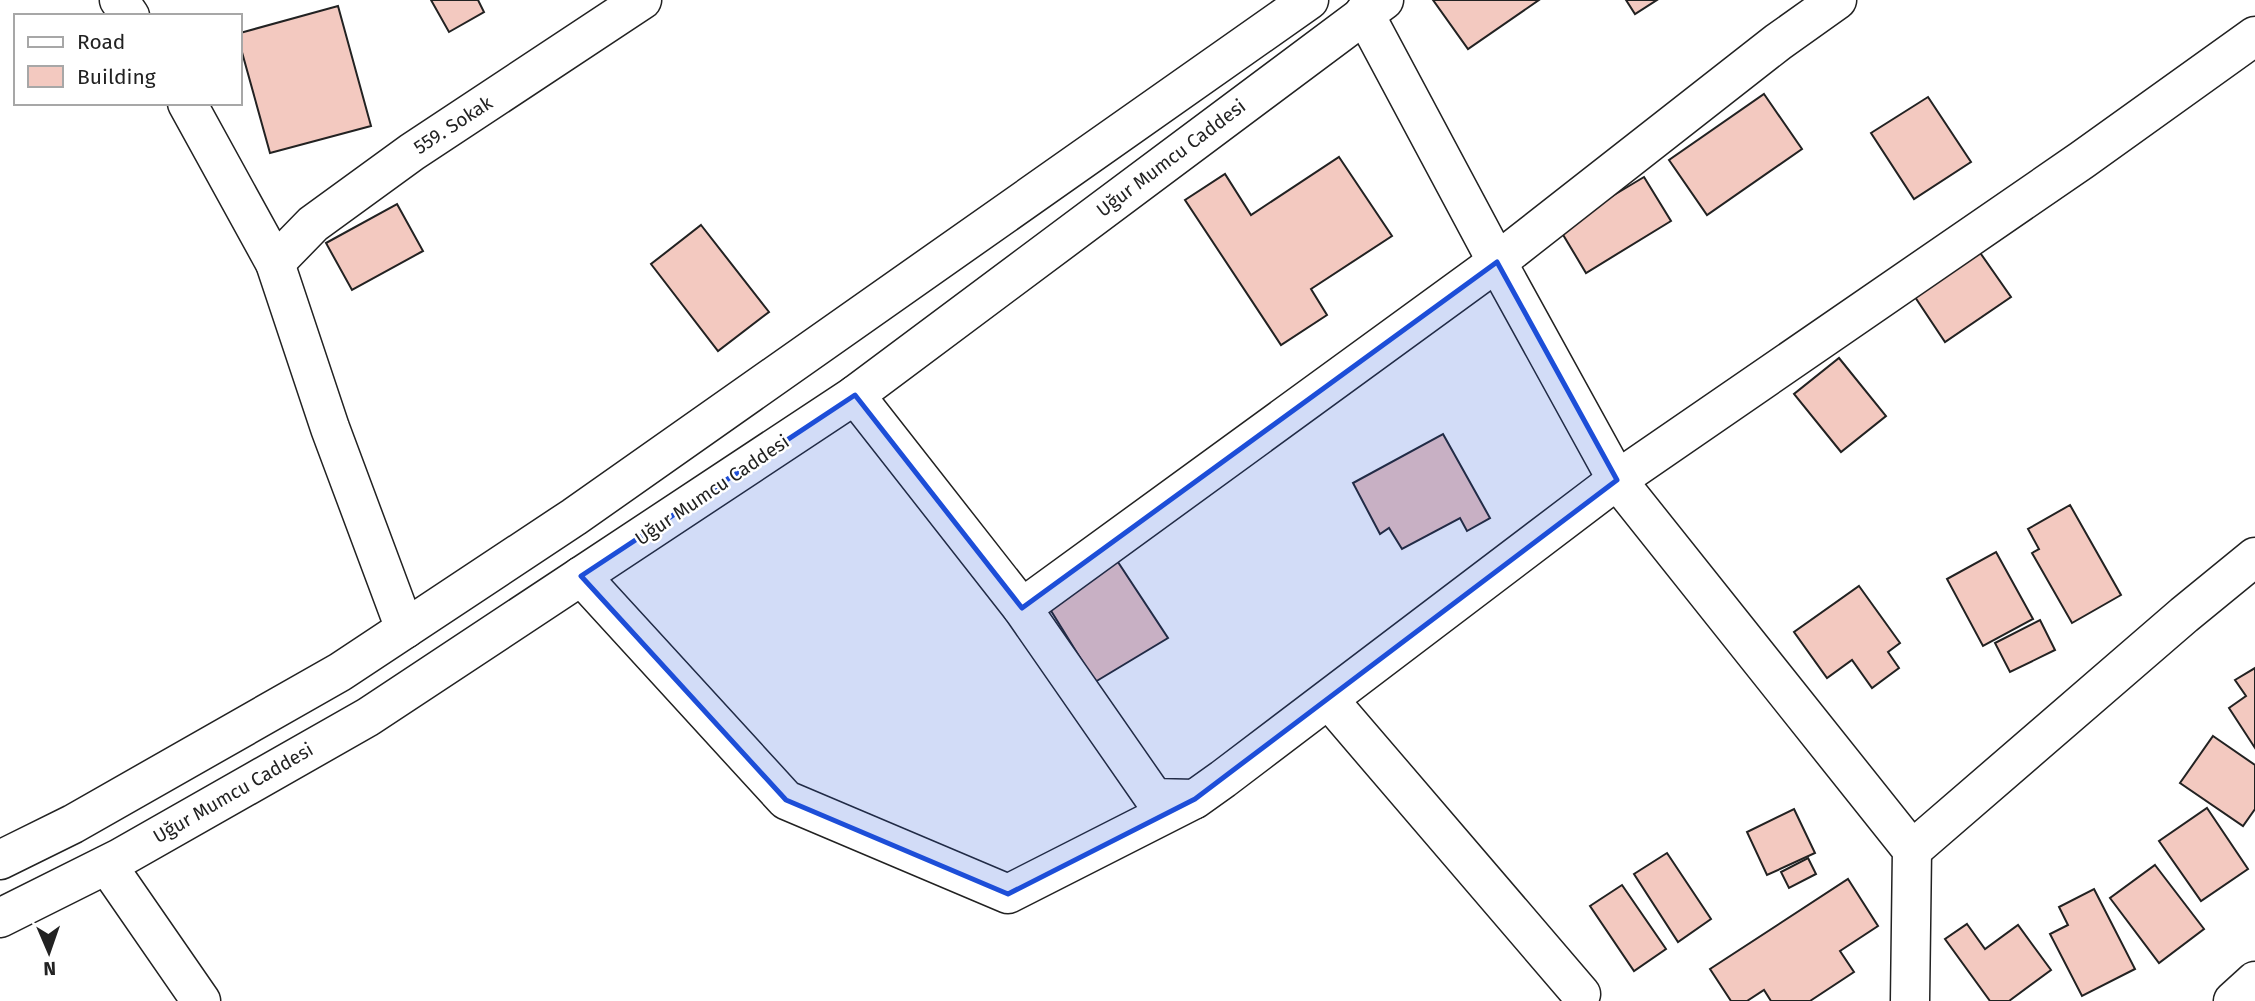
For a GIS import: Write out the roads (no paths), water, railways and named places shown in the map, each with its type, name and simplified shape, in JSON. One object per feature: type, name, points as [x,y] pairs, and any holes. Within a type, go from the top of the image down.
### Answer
[{"type":"street","name":"559. Sokak","points":[[275,263],[313,224],[412,152],[642,0]]},
{"type":"street","points":[[0,860],[110,803],[340,672],[585,509],[1309,0]]},
{"type":"street","points":[[1022,608],[1497,262],[1778,42],[1837,0]]},
{"type":"street","points":[[1374,6],[1497,262],[1617,480],[1912,850],[1910,1001]]},
{"type":"street","name":"Uğur Mumcu Caddesi","points":[[0,918],[107,865],[368,717],[855,395],[1374,6]]},
{"type":"street","points":[[581,576],[786,800],[1008,894],[1195,799],[1617,480],[2082,160],[2255,36]]},
{"type":"street","points":[[188,105],[275,263],[330,428],[405,629]]},
{"type":"street","points":[[855,395],[1022,608],[1154,798],[1195,799]]},
{"type":"street","points":[[1912,850],[2173,624],[2255,557]]},
{"type":"street","points":[[1329,700],[1581,994]]},
{"type":"street","points":[[107,865],[201,1001]]},
{"type":"street","points":[[2233,1001],[2255,981]]}]
